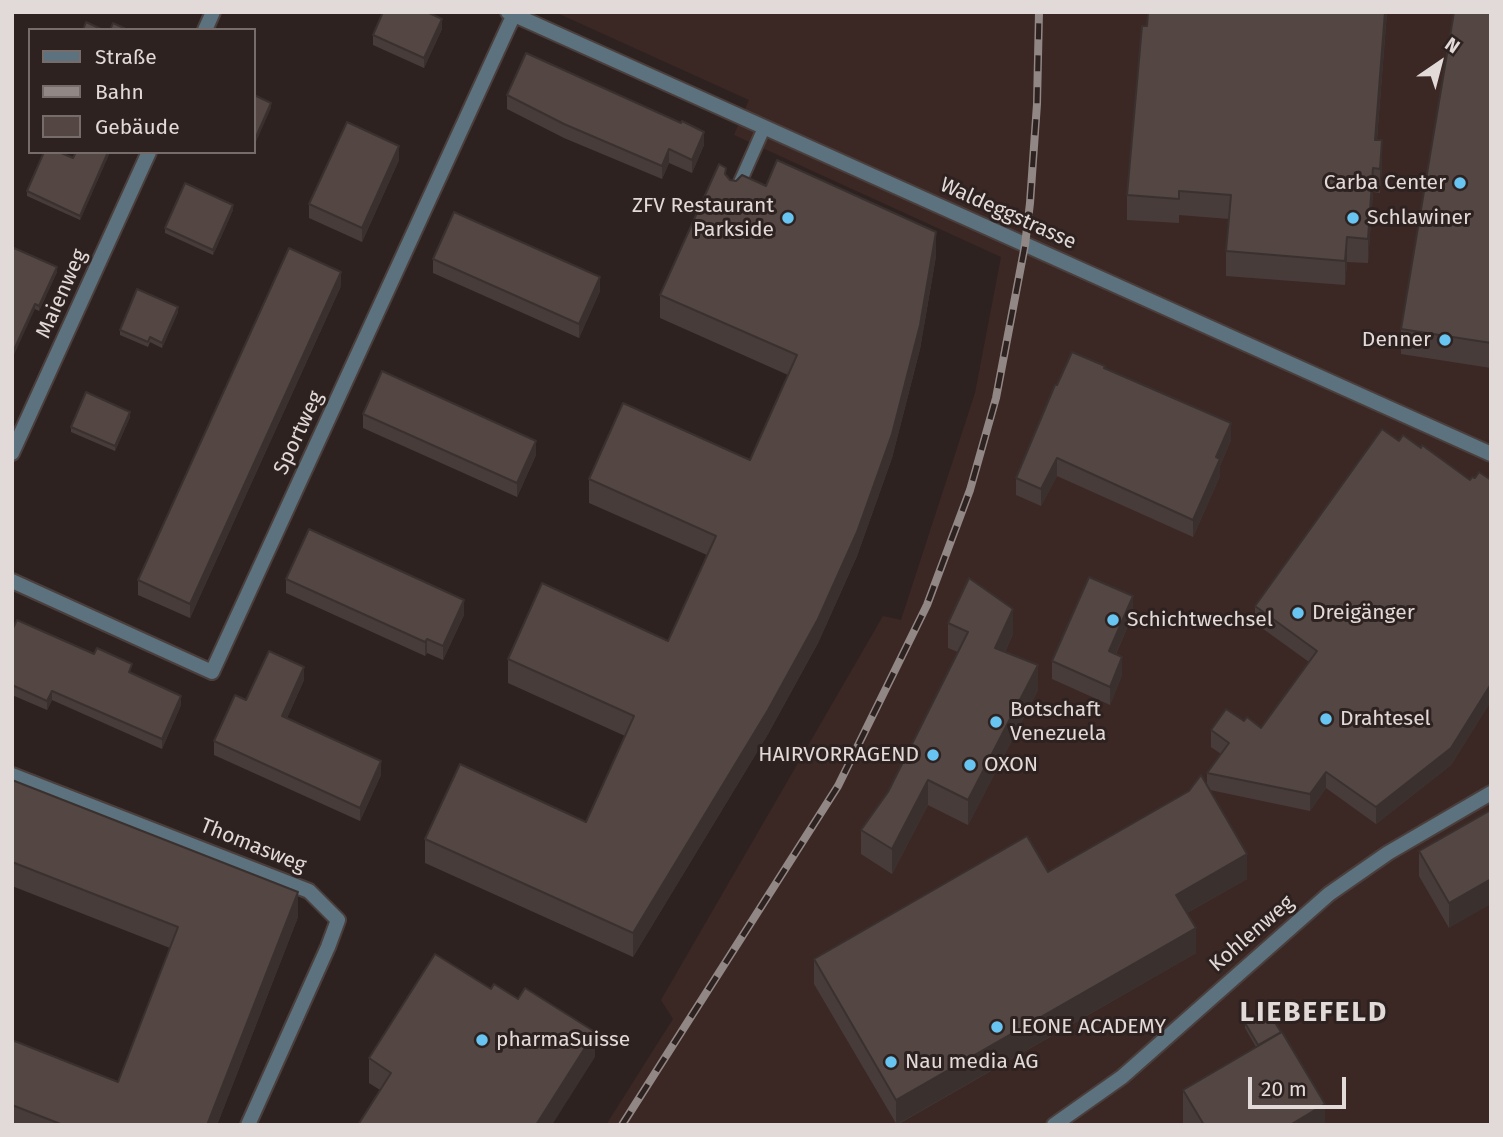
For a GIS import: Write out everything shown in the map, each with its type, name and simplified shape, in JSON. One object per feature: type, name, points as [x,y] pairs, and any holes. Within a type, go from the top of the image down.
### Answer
[{"type":"street","points":[[206,28],[213,12]]},
{"type":"street","name":"Waldeggstrasse","points":[[512,13],[1491,454]]},
{"type":"street","name":"Sportweg","points":[[12,581],[212,672],[512,13]]},
{"type":"street","name":"Maienweg","points":[[12,453],[148,154]]},
{"type":"street","name":"Thomasweg","points":[[12,775],[309,891],[338,920],[248,1125]]},
{"type":"street","name":"Kohlenweg","points":[[1054,1125],[1122,1077],[1329,894],[1388,853],[1491,793]]},
{"type":"lane","points":[[734,196],[764,128]]},
{"type":"shaded area","points":[[555,12],[1491,12],[1491,1125],[606,1125],[673,1019],[661,1000],[883,616],[901,620],[975,393],[1001,257],[734,135],[749,100]]},
{"type":"building","points":[[383,12],[427,12],[442,19],[424,58],[373,35]]},
{"type":"building","points":[[1148,12],[1385,12],[1375,140],[1382,140],[1380,169],[1373,168],[1368,239],[1347,237],[1345,261],[1226,251],[1231,195],[1179,191],[1179,199],[1127,195],[1142,26],[1147,26]]},
{"type":"building","name":"Carba Center","points":[[1454,12],[1491,12],[1491,343],[1401,329]]},
{"type":"building","points":[[86,22],[99,28],[84,28]]},
{"type":"building","points":[[113,23],[124,28],[111,28]]},
{"type":"building","points":[[526,53],[704,132],[692,160],[669,149],[662,166],[564,124],[507,95]]},
{"type":"building","points":[[256,96],[271,103],[256,137]]},
{"type":"building","points":[[347,122],[399,146],[362,228],[309,204]]},
{"type":"building","points":[[43,154],[64,154],[73,158],[75,154],[107,154],[80,216],[27,191]]},
{"type":"building","points":[[777,160],[936,232],[920,325],[892,434],[857,532],[818,619],[768,710],[633,933],[425,839],[460,764],[586,822],[634,716],[508,659],[542,583],[668,641],[716,536],[589,479],[623,403],[750,460],[797,355],[660,295],[719,164],[726,168],[725,174],[730,180],[736,181],[742,175],[766,186]]},
{"type":"building","points":[[185,183],[233,205],[213,250],[165,228]]},
{"type":"building","points":[[454,212],[600,277],[579,324],[433,259]]},
{"type":"building","points":[[14,248],[57,267],[39,306],[35,304],[12,354],[12,252]]},
{"type":"building","points":[[289,248],[341,272],[190,604],[138,580]]},
{"type":"building","points":[[137,289],[178,307],[162,343],[150,337],[148,342],[120,330]]},
{"type":"building","points":[[1072,352],[1231,423],[1216,457],[1220,459],[1193,520],[1057,458],[1041,489],[1016,478],[1055,385]]},
{"type":"building","points":[[382,371],[536,441],[517,483],[363,414]]},
{"type":"building","points":[[86,392],[130,412],[115,446],[71,427]]},
{"type":"building","points":[[1382,429],[1399,441],[1403,435],[1421,448],[1422,445],[1470,480],[1479,472],[1491,480],[1491,684],[1451,748],[1376,807],[1326,772],[1310,794],[1207,773],[1229,743],[1211,730],[1226,709],[1244,721],[1247,717],[1261,728],[1317,651],[1255,606]]},
{"type":"building","points":[[309,529],[464,600],[443,646],[427,639],[425,642],[286,579]]},
{"type":"building","points":[[1089,577],[1133,596],[1109,651],[1122,657],[1110,687],[1052,661]]},
{"type":"building","points":[[969,578],[1013,609],[995,648],[1038,665],[968,800],[928,780],[892,849],[861,830],[888,792],[968,632],[948,623]]},
{"type":"building","points":[[17,620],[94,654],[97,648],[132,664],[129,672],[181,696],[162,739],[52,691],[47,701],[12,685],[12,630]]},
{"type":"building","points":[[269,651],[304,667],[282,716],[381,761],[360,808],[214,741],[235,695],[246,700]]},
{"type":"building","points":[[1201,775],[1247,854],[1176,895],[1196,928],[896,1100],[814,959],[1027,836],[1048,872],[1189,791]]},
{"type":"building","points":[[12,780],[298,892],[207,1125],[63,1125],[12,1105],[12,1040],[118,1082],[178,927],[12,862]]},
{"type":"building","points":[[1491,810],[1491,879],[1449,903],[1419,851]]},
{"type":"building","name":"pharmaSuisse","points":[[435,954],[491,989],[494,984],[518,999],[525,988],[595,1032],[536,1125],[358,1125],[391,1073],[369,1058]]},
{"type":"building","points":[[1265,1007],[1281,1032],[1258,1045],[1245,1023]]},
{"type":"building","points":[[1282,1032],[1325,1104],[1290,1125],[1204,1125],[1183,1090]]},
{"type":"railway","points":[[622,1125],[838,786],[927,605],[970,490],[996,398],[1025,245],[1037,104],[1039,12]]},
{"type":"place","name":"Carba Center","points":[[1460,183]]},
{"type":"place","name":"ZFV Restaurant Parkside","points":[[788,218]]},
{"type":"place","name":"Schlawiner","points":[[1353,218]]},
{"type":"place","name":"Denner","points":[[1445,340]]},
{"type":"place","name":"Dreigänger","points":[[1298,613]]},
{"type":"place","name":"Schichtwechsel","points":[[1113,620]]},
{"type":"place","name":"Drahtesel","points":[[1326,719]]},
{"type":"place","name":"Botschaft Venezuela","points":[[996,722]]},
{"type":"place","name":"HAIRVORRAGEND","points":[[933,755]]},
{"type":"place","name":"OXON","points":[[970,765]]},
{"type":"place","name":"LEONE ACADEMY","points":[[997,1027]]},
{"type":"place","name":"pharmaSuisse","points":[[482,1040]]},
{"type":"place","name":"Nau media AG","points":[[891,1062]]},
{"type":"district","name":"LIEBEFELD","points":[[1314,1013]]}]
